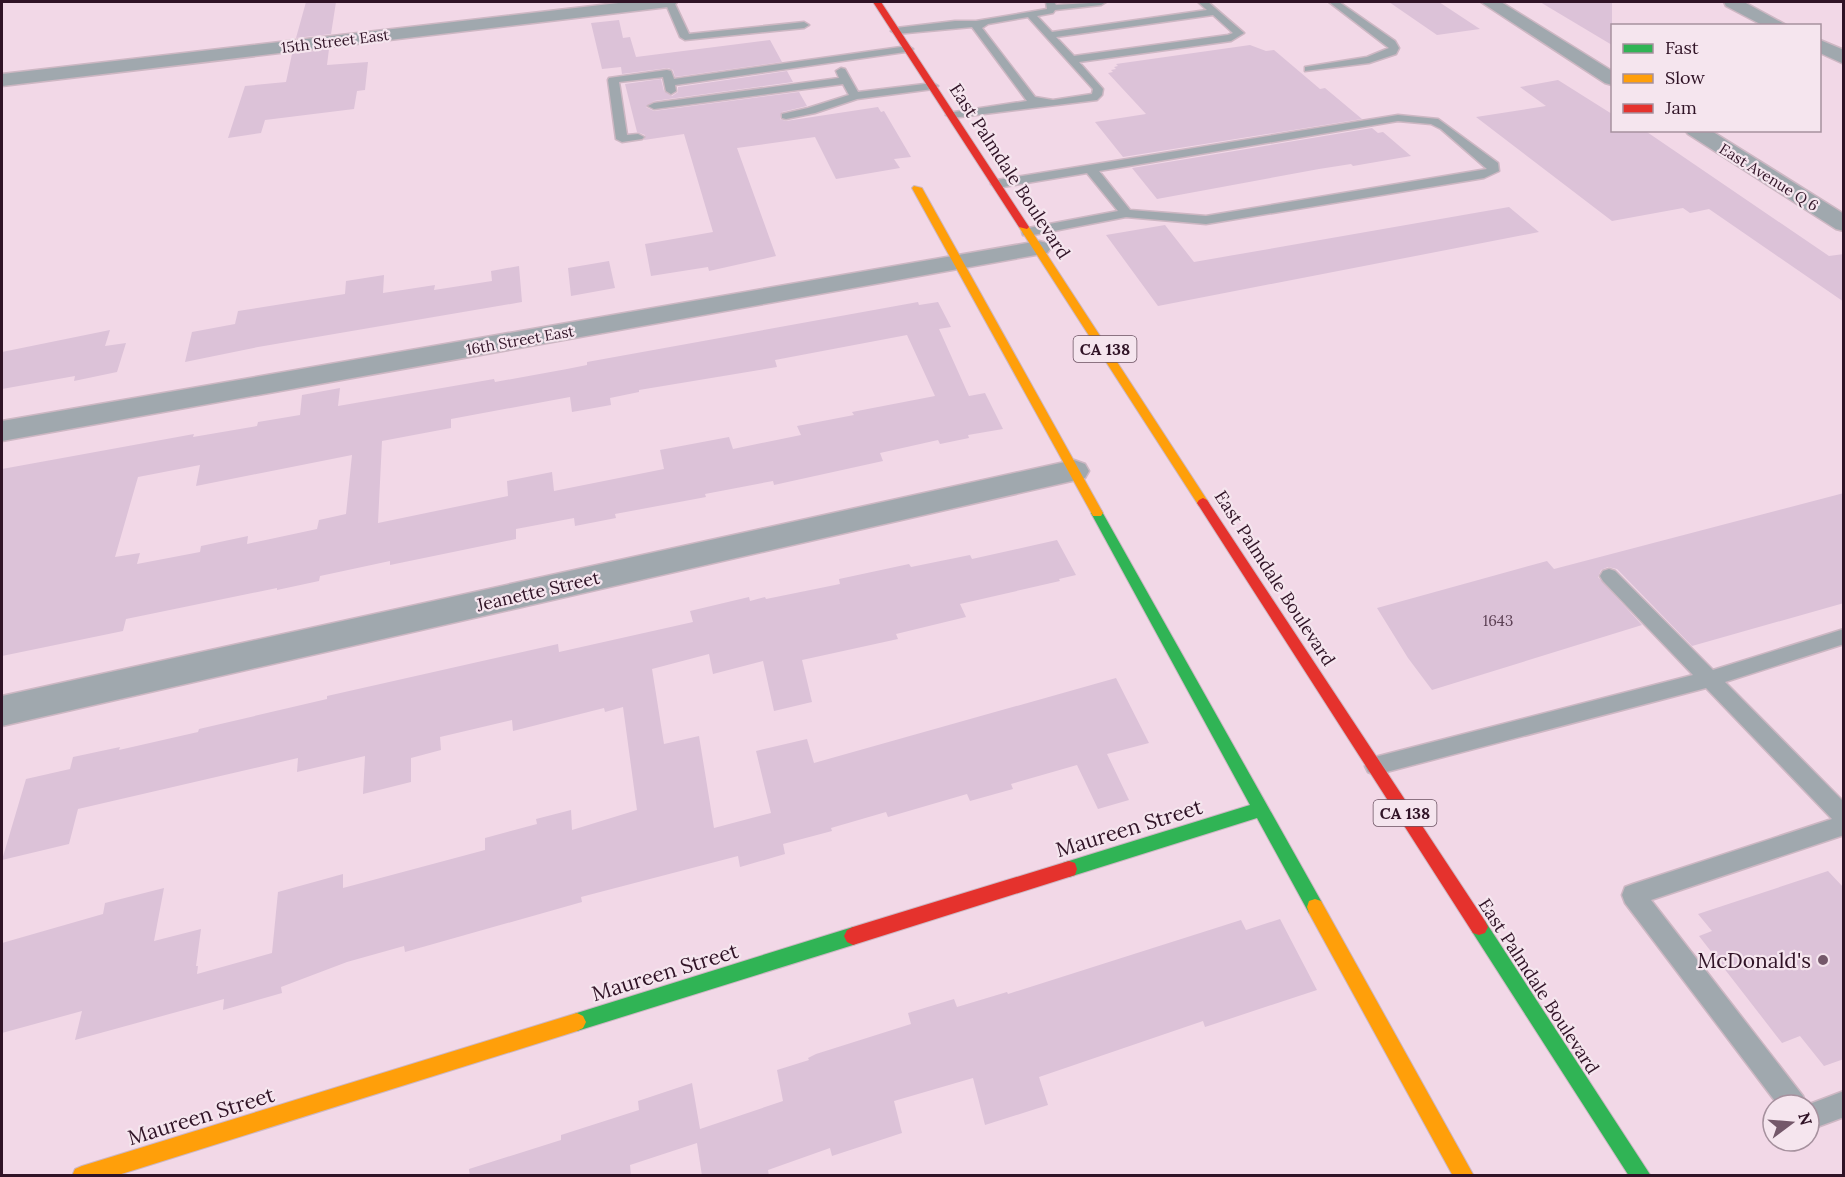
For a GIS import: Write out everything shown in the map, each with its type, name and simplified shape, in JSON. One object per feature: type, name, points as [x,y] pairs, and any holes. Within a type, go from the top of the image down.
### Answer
[{"type":"main road","name":"East Palmdale Boulevard","points":[[877,2],[1641,1176]]},
{"type":"main road","points":[[917,188],[1464,1176]]},
{"type":"main road","name":"Maureen Street","points":[[82,1176],[1261,809]]},
{"type":"street","name":"15th Street East","points":[[2,80],[669,2]]},
{"type":"street","points":[[1490,2],[1611,78]]},
{"type":"street","points":[[1732,2],[1775,24]]},
{"type":"street","points":[[1821,46],[1844,58]]},
{"type":"street","name":"East Avenue Q 6","points":[[1698,132],[1844,224]]},
{"type":"street","name":"16th Street East","points":[[2,431],[958,262],[1034,240]]},
{"type":"street","name":"Jeanette Street","points":[[2,711],[1074,471]]},
{"type":"lane","points":[[669,2],[685,37],[804,25]]},
{"type":"lane","points":[[896,31],[956,24],[977,24],[1050,11],[1051,5],[1101,2]]},
{"type":"lane","points":[[1071,60],[1231,38],[1239,33],[1203,2]]},
{"type":"lane","points":[[1310,69],[1369,60],[1392,52],[1394,48],[1391,43],[1333,2]]},
{"type":"lane","points":[[1049,34],[1215,12]]},
{"type":"lane","points":[[952,116],[1038,103],[1093,98],[1097,95],[1098,89],[1031,15]]},
{"type":"lane","points":[[977,24],[977,28],[1031,99],[1038,103]]},
{"type":"lane","points":[[669,83],[908,49]]},
{"type":"lane","points":[[834,59],[855,96]]},
{"type":"lane","points":[[638,137],[622,139],[613,80],[667,73],[674,104]]},
{"type":"lane","points":[[654,106],[846,80]]},
{"type":"lane","points":[[786,116],[811,111],[855,96],[933,87]]},
{"type":"lane","points":[[618,111],[631,110]]},
{"type":"lane","points":[[997,184],[1398,118],[1434,120],[1494,166],[1493,171],[1484,174],[1206,220],[1126,213],[1034,240]]},
{"type":"lane","points":[[1090,168],[1126,213]]},
{"type":"lane","points":[[1609,576],[1844,817]]},
{"type":"lane","points":[[1376,766],[1709,679],[1844,636]]},
{"type":"lane","points":[[1785,1093],[1633,895],[1844,825]]},
{"type":"lane","points":[[1821,1113],[1844,1104]]},
{"type":"building","points":[[306,2],[336,2],[331,34],[296,38]]},
{"type":"building","points":[[1389,2],[1439,2],[1480,29],[1437,35]]},
{"type":"building","points":[[1540,2],[1612,2],[1611,44]]},
{"type":"building","points":[[619,20],[623,38],[630,37],[636,57],[770,40],[782,62],[675,77],[673,70],[668,68],[622,74],[621,67],[602,69],[591,23]]},
{"type":"building","points":[[1250,45],[1266,51],[1274,50],[1320,89],[1325,88],[1362,119],[1123,157],[1095,122],[1146,114],[1108,73],[1116,69],[1114,67],[1118,66],[1116,64]]},
{"type":"building","points":[[329,49],[327,65],[368,62],[365,90],[357,91],[354,109],[265,120],[261,133],[228,138],[245,86],[286,82],[292,54]]},
{"type":"building","points":[[787,71],[793,82],[654,101],[646,107],[654,111],[799,92],[807,106],[782,112],[780,119],[786,121],[878,107],[881,112],[884,111],[911,157],[894,159],[900,168],[836,179],[815,137],[737,148],[776,256],[709,271],[708,267],[651,276],[645,244],[713,232],[684,134],[644,140],[645,135],[637,132],[625,84],[661,79],[664,91],[672,96],[678,92],[678,87]]},
{"type":"building","points":[[1558,80],[1611,113],[1611,132],[1647,132],[1829,256],[1844,254],[1844,302],[1709,209],[1690,213],[1683,208],[1612,221],[1476,117],[1546,106],[1520,87]]},
{"type":"building","points":[[1372,128],[1378,133],[1383,132],[1411,156],[1319,169],[1157,199],[1132,168]]},
{"type":"building","points":[[1509,207],[1539,232],[1158,306],[1106,235],[1165,225],[1194,262]]},
{"type":"building","points":[[609,261],[615,288],[571,296],[568,268]]},
{"type":"building","points":[[519,266],[522,302],[258,347],[185,362],[192,332],[235,324],[238,311],[345,294],[346,281],[384,275],[383,293],[435,285],[434,290],[492,281],[491,271]]},
{"type":"building","points":[[918,302],[919,305],[938,302],[951,327],[939,329],[969,396],[985,393],[1003,429],[968,435],[969,438],[940,444],[938,440],[880,453],[883,461],[774,485],[773,481],[705,494],[706,497],[615,514],[616,518],[575,526],[574,518],[516,529],[516,539],[390,565],[390,561],[320,576],[319,581],[126,619],[123,631],[2,656],[2,469],[194,434],[193,437],[257,426],[258,422],[300,415],[302,395],[340,388],[338,406],[494,379],[495,382],[587,365],[587,362]],"holes":[[[907,335],[935,396],[852,412],[854,415],[797,426],[801,435],[733,449],[729,437],[660,450],[664,469],[554,491],[552,472],[507,481],[508,496],[378,523],[382,441],[451,428],[451,419],[570,397],[572,412],[611,405],[610,398],[639,392],[639,390],[777,367],[775,360]],[[352,455],[346,514],[319,520],[317,529],[247,544],[248,536],[201,546],[200,552],[137,564],[140,553],[115,557],[138,477],[200,465],[196,486]]]},
{"type":"building","points":[[110,330],[105,346],[126,343],[117,372],[74,381],[75,376],[2,389],[2,352]]},
{"type":"building","points":[[1844,493],[1844,603],[1692,646],[1617,569],[1608,567],[1601,570],[1598,577],[1642,625],[1432,690],[1408,658],[1377,608],[1547,561],[1554,569]]},
{"type":"building","points":[[1057,540],[1076,575],[1059,579],[1060,581],[960,604],[966,617],[896,634],[898,639],[802,660],[812,702],[774,711],[763,661],[713,674],[709,654],[652,669],[664,744],[699,736],[714,828],[771,813],[756,751],[807,739],[814,763],[1116,678],[1149,743],[1107,754],[1129,800],[1098,809],[1077,765],[1011,784],[1013,789],[970,801],[967,794],[888,817],[886,812],[831,828],[832,831],[783,844],[785,854],[740,867],[738,856],[581,897],[582,902],[405,952],[404,946],[347,962],[281,987],[282,993],[223,1010],[224,999],[75,1040],[82,1011],[2,1033],[2,943],[103,914],[105,903],[164,888],[154,941],[201,929],[197,974],[272,953],[278,892],[343,874],[343,888],[485,850],[485,838],[537,824],[536,819],[571,810],[572,830],[637,810],[623,707],[605,712],[604,708],[513,731],[512,720],[440,737],[441,750],[411,758],[411,782],[363,794],[365,756],[297,772],[298,758],[78,809],[69,844],[2,860],[26,779],[70,769],[73,757],[120,747],[119,750],[198,732],[199,729],[327,699],[327,696],[558,644],[559,652],[693,622],[690,611],[749,597],[750,601],[765,597],[766,599],[840,584],[839,579],[909,564],[911,567],[970,555],[972,559]]},
{"type":"building","points":[[1828,871],[1844,888],[1844,1059],[1824,1066],[1800,1036],[1782,1043],[1699,936],[1712,931],[1698,914]]},
{"type":"building","points":[[1280,919],[1317,990],[1205,1027],[1203,1021],[1039,1077],[1048,1105],[985,1125],[973,1078],[894,1101],[902,1133],[832,1156],[830,1148],[768,1170],[769,1176],[702,1176],[697,1143],[630,1165],[631,1176],[470,1176],[469,1169],[561,1140],[561,1135],[639,1110],[638,1101],[692,1083],[700,1129],[783,1101],[777,1070],[809,1060],[808,1058],[816,1054],[911,1024],[908,1013],[954,999],[957,1007],[1007,992],[1008,994],[1241,920],[1246,930]]},
{"type":"traffic: fast","points":[[1097,513],[1315,907]]},
{"type":"traffic: fast","points":[[1069,869],[1261,809]]},
{"type":"traffic: fast","points":[[1479,927],[1641,1176]]},
{"type":"traffic: fast","points":[[577,1022],[853,936]]},
{"type":"traffic: slow","points":[[917,188],[1097,513]]},
{"type":"traffic: slow","points":[[1024,227],[1203,503]]},
{"type":"traffic: slow","points":[[1315,907],[1464,1176]]},
{"type":"traffic: slow","points":[[82,1176],[577,1022]]},
{"type":"traffic: jam","points":[[877,2],[1024,227]]},
{"type":"traffic: jam","points":[[1203,503],[1479,927]]},
{"type":"traffic: jam","points":[[853,936],[1069,869]]},
{"type":"place","name":"McDonald's","points":[[1823,960]]}]
